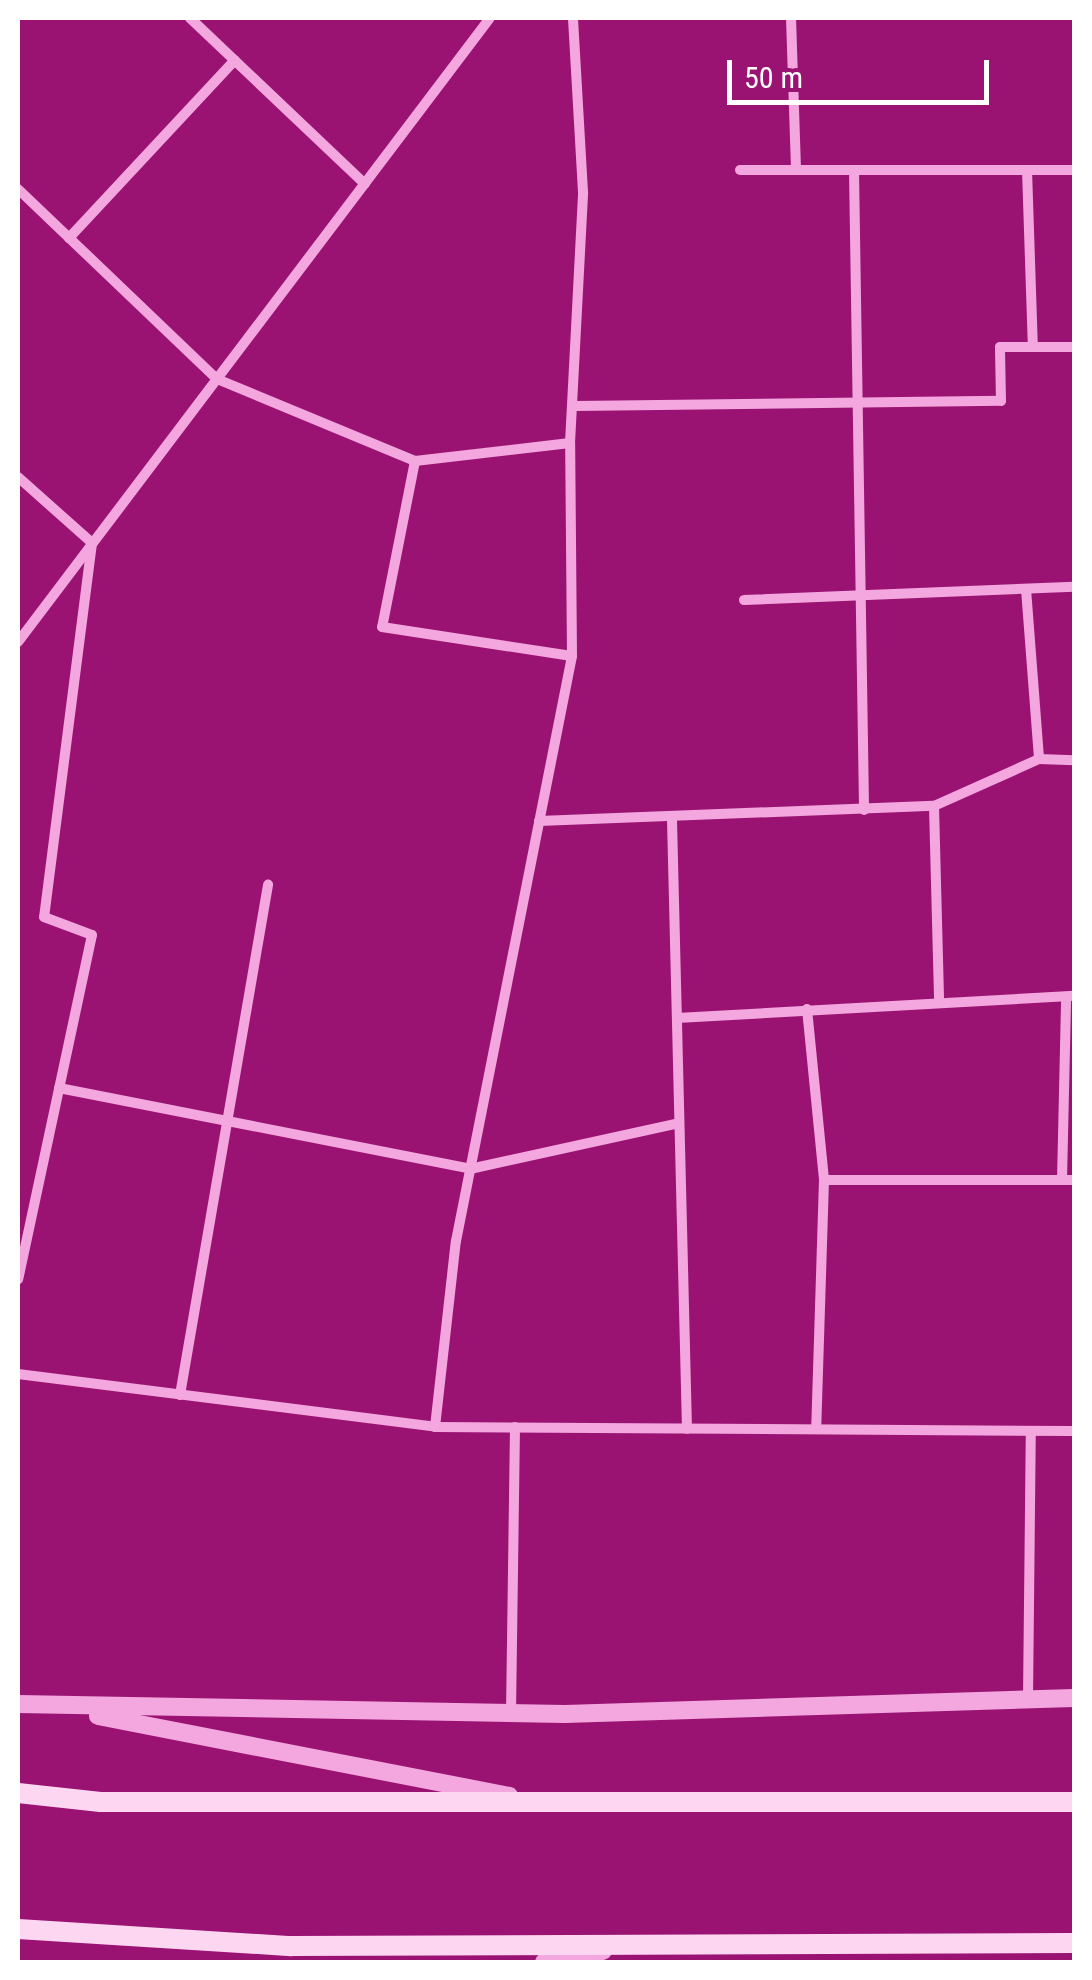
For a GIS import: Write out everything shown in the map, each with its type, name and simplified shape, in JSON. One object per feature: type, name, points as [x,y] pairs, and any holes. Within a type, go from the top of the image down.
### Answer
[{"type":"main road","points":[[18,1793],[101,1802],[1074,1802]]},
{"type":"main road","points":[[18,1929],[291,1946],[1074,1943]]},
{"type":"street","points":[[18,642],[490,18]]},
{"type":"street","points":[[436,1427],[470,1169],[572,656],[570,443],[575,406],[583,192],[573,18]]},
{"type":"street","points":[[791,18],[796,170]]},
{"type":"street","points":[[194,19],[364,184]]},
{"type":"street","points":[[70,238],[235,60]]},
{"type":"street","points":[[740,170],[1074,170]]},
{"type":"street","points":[[854,170],[854,402],[862,596],[864,810]]},
{"type":"street","points":[[1027,170],[1032,347]]},
{"type":"street","points":[[18,188],[217,379],[414,461],[570,443]]},
{"type":"street","points":[[575,406],[1001,401],[1000,348],[1074,347]]},
{"type":"street","points":[[414,461],[382,628],[572,656]]},
{"type":"street","points":[[18,476],[92,544]]},
{"type":"street","points":[[18,1279],[92,934],[44,917],[92,544]]},
{"type":"street","points":[[744,600],[1074,587]]},
{"type":"street","points":[[1026,589],[1039,759]]},
{"type":"street","points":[[539,821],[672,820],[934,806],[1039,759],[1074,760]]},
{"type":"street","points":[[934,806],[939,999]]},
{"type":"street","points":[[672,820],[687,1429]]},
{"type":"street","points":[[180,1395],[268,886]]},
{"type":"street","points":[[676,1018],[939,999],[1070,996],[1068,1180],[824,1180]]},
{"type":"street","points":[[807,1009],[824,1180],[816,1429]]},
{"type":"street","points":[[59,1088],[470,1169],[679,1123]]},
{"type":"street","points":[[18,1374],[436,1427],[1074,1431]]},
{"type":"street","points":[[511,1713],[516,1427]]},
{"type":"street","points":[[1028,1699],[1032,1431]]},
{"type":"street","points":[[18,1704],[511,1713],[1074,1698]]},
{"type":"street","points":[[50,1707],[544,1803]]},
{"type":"street","points":[[544,1962],[634,1945]]}]
